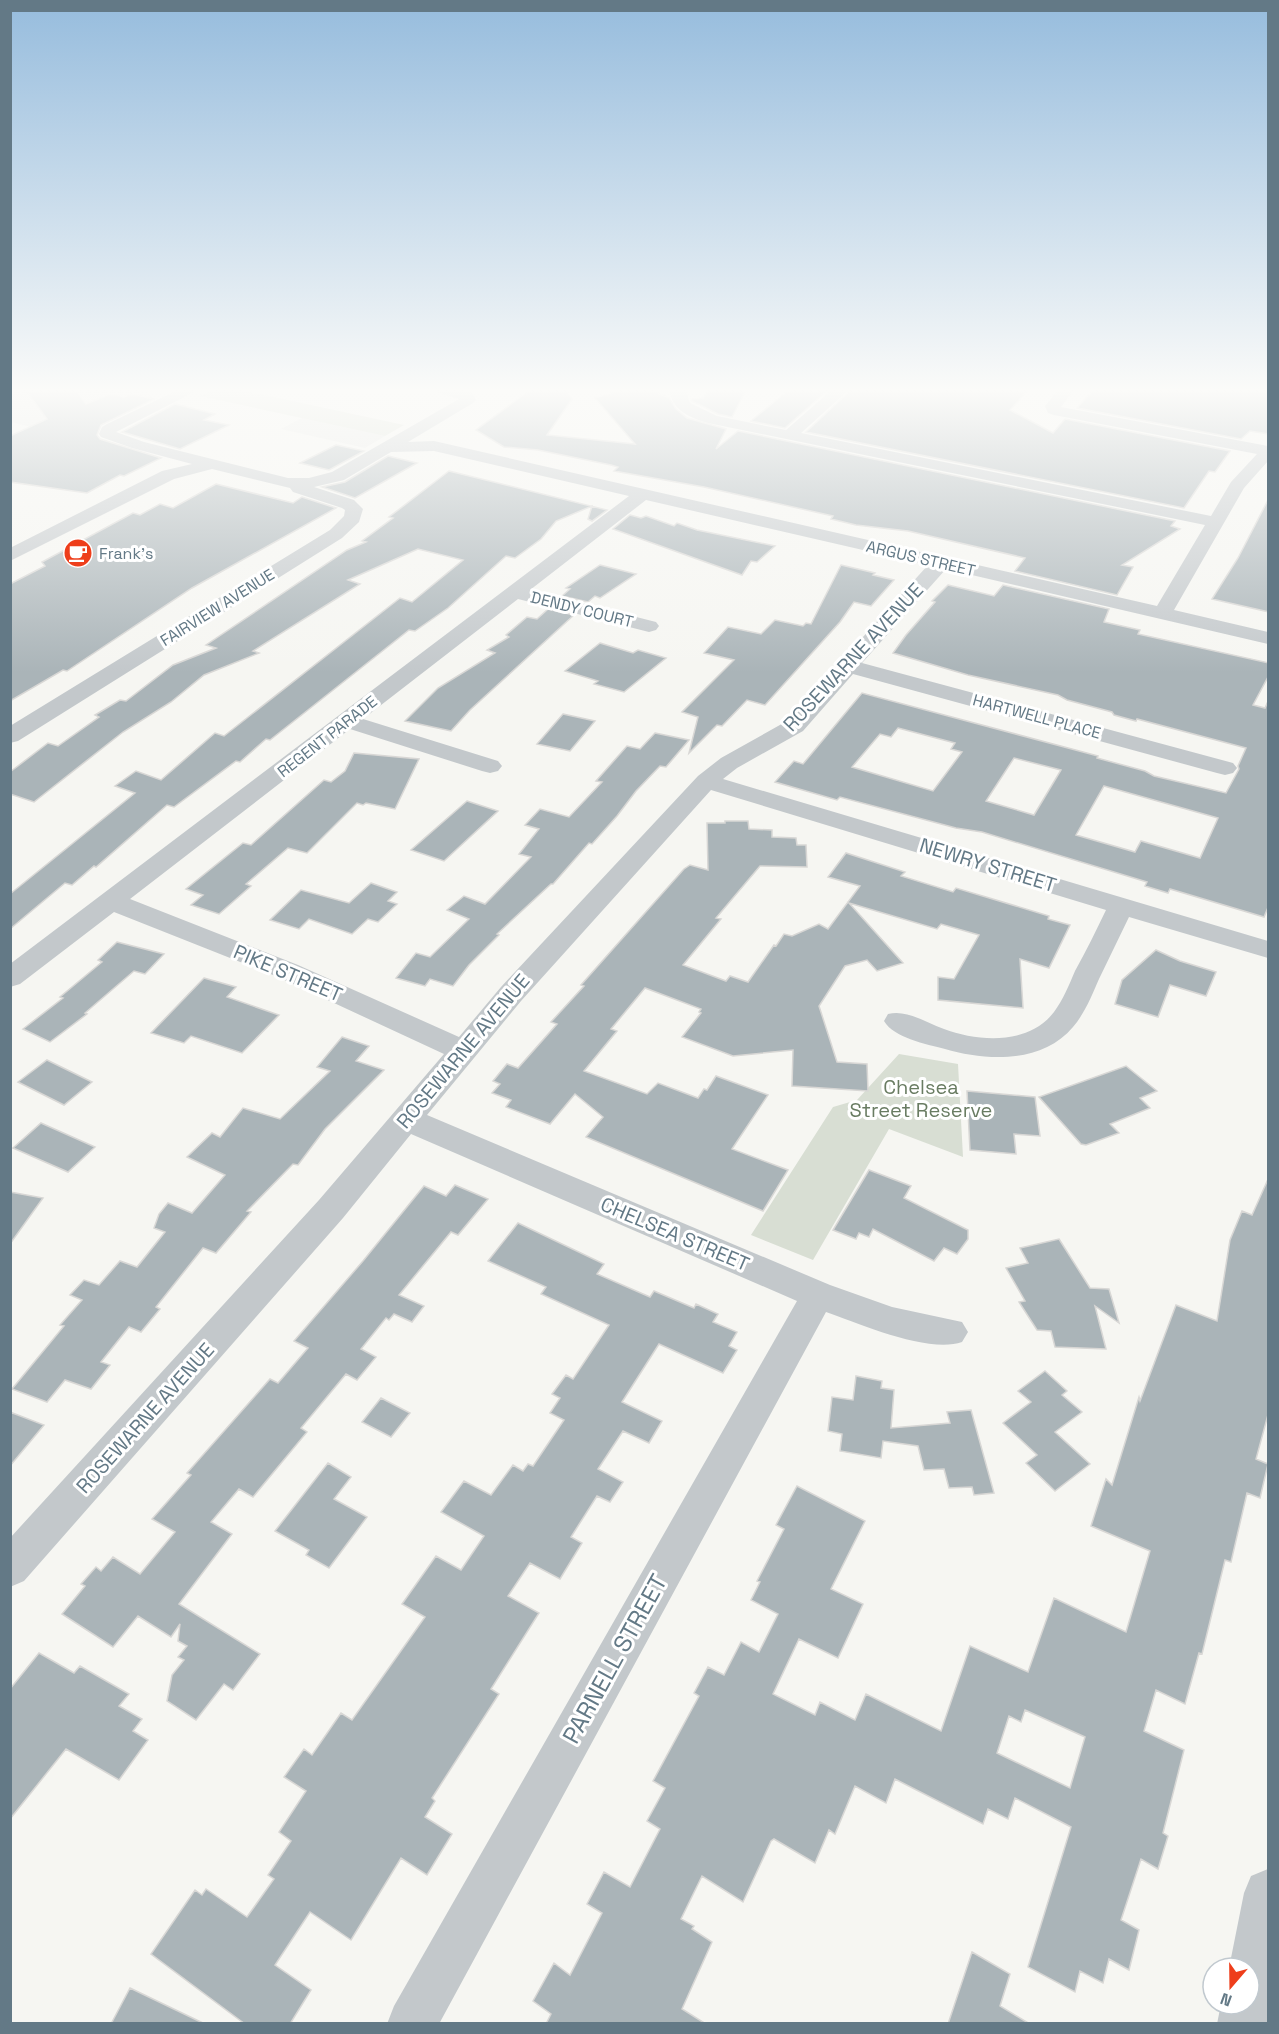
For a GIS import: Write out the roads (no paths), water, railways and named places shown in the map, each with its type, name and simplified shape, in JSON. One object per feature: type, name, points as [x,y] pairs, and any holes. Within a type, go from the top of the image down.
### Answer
[{"type":"street","points":[[10,556],[153,483]]},
{"type":"street","points":[[288,483],[309,483]]},
{"type":"street","points":[[288,483],[299,489],[335,498]]},
{"type":"street","points":[[333,483],[330,491],[335,498]]},
{"type":"street","name":"ARGUS STREET","points":[[595,483],[1269,638]]},
{"type":"street","points":[[1024,483],[1216,522]]},
{"type":"street","points":[[1163,613],[1240,483]]},
{"type":"street","name":"REGENT PARADE","points":[[10,978],[643,494]]},
{"type":"street","name":"FAIRVIEW AVENUE","points":[[10,736],[342,530],[353,518],[354,509],[335,498]]},
{"type":"street","name":"ROSEWARNE AVENUE","points":[[10,1568],[239,1314],[518,985],[706,780],[729,763],[795,726],[941,563]]},
{"type":"street","name":"DENDY COURT","points":[[515,592],[649,626]]},
{"type":"street","name":"HARTWELL PLACE","points":[[848,666],[1226,768]]},
{"type":"street","points":[[346,721],[490,766]]},
{"type":"street","name":"NEWRY STREET","points":[[706,780],[1269,951]]},
{"type":"street","name":"PIKE STREET","points":[[111,901],[288,971],[463,1052]]},
{"type":"street","points":[[898,1021],[938,1039],[978,1047],[1021,1045],[1053,1032],[1070,1010],[1121,906]]},
{"type":"street","name":"CHELSEA STREET","points":[[406,1119],[818,1295],[892,1321],[950,1332]]},
{"type":"street","name":"PARNELL STREET","points":[[412,2024],[818,1295]]},
{"type":"street","points":[[1256,1956],[1269,1893]]},
{"type":"place","name":"Frank's","points":[[78,553]]},
{"type":"park label","name":"Chelsea Street Reserve","points":[[921,1098]]}]
